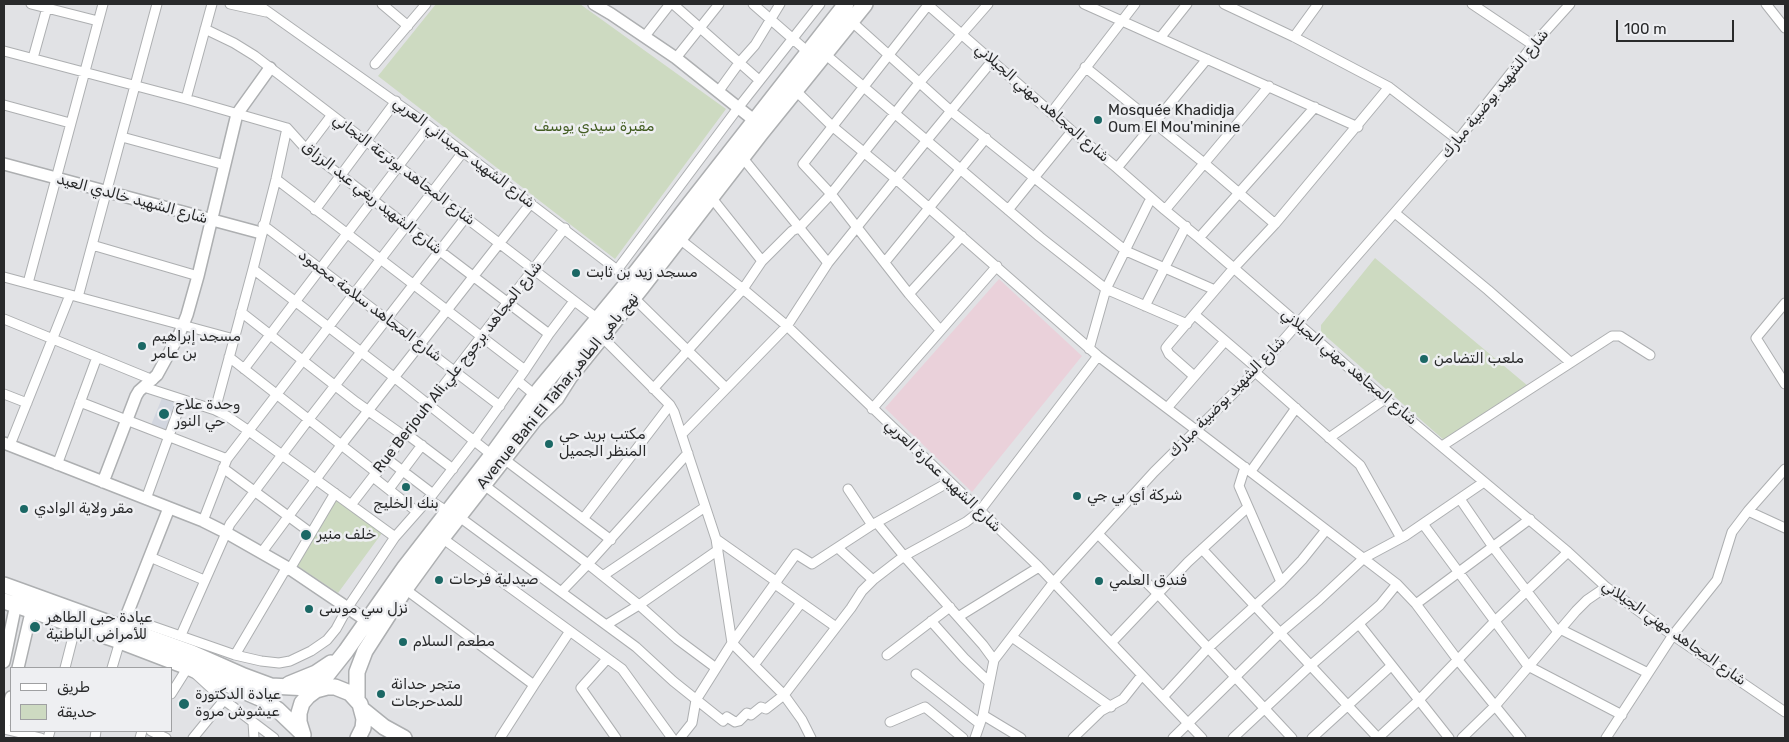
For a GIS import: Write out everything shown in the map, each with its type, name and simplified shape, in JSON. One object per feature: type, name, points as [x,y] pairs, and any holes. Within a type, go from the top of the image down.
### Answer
[{"type":"main road","name":"Avenue Bahi El Tahar,نهج باهي الطاهر","points":[[303,735],[298,722],[302,704],[308,696],[317,690],[367,621],[498,457],[556,398],[570,376],[602,337],[673,234],[759,124],[846,4]]},
{"type":"main road","name":"Avenue Bahi El Tahar,نهج باهي الطاهر","points":[[673,234],[711,197],[742,157],[759,124],[795,90],[865,4]]},
{"type":"main road","name":"Avenue Bahi El Tahar,نهج باهي الطاهر","points":[[358,738],[363,728],[356,679],[362,659],[374,637],[405,589],[442,538],[453,514],[484,484],[535,395],[598,319],[635,289]]},
{"type":"main road","points":[[4,585],[192,653],[271,686],[317,690],[335,687],[350,693],[384,727],[404,738]]},
{"type":"main road","points":[[10,603],[76,625],[123,628],[188,667],[262,699],[278,710],[303,735]]},
{"type":"main road","points":[[282,687],[316,673],[346,651]]},
{"type":"street","points":[[31,4],[47,6],[98,22]]},
{"type":"street","points":[[28,283],[103,4]]},
{"type":"street","points":[[157,4],[92,245],[74,296],[52,340],[27,403],[7,444],[202,521],[225,532],[290,569],[367,621]]},
{"type":"street","points":[[186,98],[212,4]]},
{"type":"street","points":[[230,4],[266,12]]},
{"type":"street","points":[[257,4],[266,12]]},
{"type":"street","points":[[382,4],[408,26]]},
{"type":"street","points":[[375,64],[426,4]]},
{"type":"street","points":[[594,4],[608,9],[676,58],[759,124]]},
{"type":"street","points":[[645,36],[672,4],[759,80]]},
{"type":"street","points":[[676,58],[719,4]]},
{"type":"street","points":[[753,4],[809,53]]},
{"type":"street","points":[[718,92],[755,45],[780,4]]},
{"type":"street","points":[[617,270],[759,80],[794,39],[820,4]]},
{"type":"street","points":[[927,4],[803,164],[831,194],[909,294],[940,330]]},
{"type":"street","name":"شارع المجاهد مهني الجيلاني","points":[[927,4],[1072,131],[1186,226],[1233,269],[1484,482],[1530,519],[1606,586],[1673,635],[1785,712]]},
{"type":"street","points":[[653,389],[743,289],[762,261],[792,231],[800,227],[831,194],[895,113],[988,4]]},
{"type":"street","points":[[1084,4],[1358,127]]},
{"type":"street","points":[[1051,112],[1135,4]]},
{"type":"street","points":[[1160,38],[1187,4]]},
{"type":"street","points":[[1224,4],[1294,37],[1389,87],[1458,140]]},
{"type":"street","points":[[1294,37],[1318,4]]},
{"type":"street","points":[[1472,4],[1534,45]]},
{"type":"street","name":"شارع الشهيد بوضبية مبارك","points":[[975,738],[982,720],[994,660],[1053,583],[1154,472],[1256,370],[1298,324],[1458,140],[1534,45],[1570,4]]},
{"type":"street","points":[[1766,4],[1785,28]]},
{"type":"street","points":[[33,58],[47,6]]},
{"type":"street","name":"شارع الشهيد حميداني العربي","points":[[266,12],[396,101],[617,270],[688,350],[726,388]]},
{"type":"street","points":[[851,21],[952,112],[1126,251],[1165,270],[1215,290]]},
{"type":"street","name":"شارع المجاهد بوترعة التجاني","points":[[205,28],[234,43],[270,68],[598,319]]},
{"type":"street","points":[[4,51],[186,98],[287,128],[276,179],[215,410]]},
{"type":"street","points":[[824,54],[1008,210],[1106,289],[1187,324]]},
{"type":"street","points":[[1117,168],[1207,59]]},
{"type":"street","points":[[682,434],[787,326],[828,263],[992,61]]},
{"type":"street","points":[[1085,67],[1155,122],[1275,224]]},
{"type":"street","points":[[103,482],[136,396],[148,383],[179,335],[198,276],[210,219],[237,114],[270,68]]},
{"type":"street","points":[[1165,210],[1269,86]]},
{"type":"street","points":[[1194,376],[1169,354],[1166,348],[1358,127],[1389,87]]},
{"type":"street","points":[[795,90],[832,126],[997,266],[1089,349],[1397,584],[1416,604],[1457,659],[1521,738]]},
{"type":"street","points":[[315,210],[396,101]]},
{"type":"street","points":[[4,105],[70,123]]},
{"type":"street","points":[[1199,238],[1315,107]]},
{"type":"street","points":[[306,149],[332,116]]},
{"type":"street","points":[[244,369],[429,126]]},
{"type":"street","name":"شارع الشهيد ريغي عبد الرزاق","points":[[287,128],[306,149],[549,334]]},
{"type":"street","points":[[1008,210],[1072,131]]},
{"type":"street","points":[[122,137],[225,165]]},
{"type":"street","points":[[885,262],[959,168],[986,138]]},
{"type":"street","points":[[202,521],[223,468],[249,430],[463,152]]},
{"type":"street","points":[[742,157],[828,263]]},
{"type":"street","name":"شارع الشهيد خالدي العيد","points":[[4,165],[210,219],[262,229]]},
{"type":"street","points":[[276,179],[525,370]]},
{"type":"street","points":[[711,197],[762,261]]},
{"type":"street","points":[[1089,349],[1106,289],[1152,198]]},
{"type":"street","points":[[262,552],[342,444],[531,203]]},
{"type":"street","points":[[1395,213],[1488,290],[1570,362]]},
{"type":"street","points":[[181,635],[225,532],[309,419],[466,217]]},
{"type":"street","points":[[1145,306],[1186,226]]},
{"type":"street","name":"Rue Berjouh Ali,شارع المجاهد برجوح علي","points":[[350,505],[564,228]]},
{"type":"street","name":"شارع المجاهد سلامة محمود","points":[[262,229],[354,293],[500,406]]},
{"type":"street","name":"شارع الشهيد عمارة العربي","points":[[673,234],[787,326],[979,512],[1039,567],[1202,738]]},
{"type":"street","points":[[909,294],[962,236]]},
{"type":"street","points":[[92,245],[198,276]]},
{"type":"street","points":[[872,409],[997,266]]},
{"type":"street","points":[[253,269],[474,441],[611,540]]},
{"type":"street","points":[[4,277],[234,339]]},
{"type":"street","points":[[123,628],[181,635],[235,655],[279,663],[297,658],[327,640],[395,537],[453,469],[574,301]]},
{"type":"street","points":[[1785,302],[1756,338],[1785,384]]},
{"type":"street","points":[[241,312],[368,411],[404,436],[408,435],[453,469]]},
{"type":"street","points":[[1194,315],[1360,465],[1401,538]]},
{"type":"street","points":[[4,320],[97,356],[182,400],[215,410],[249,430],[395,537]]},
{"type":"street","points":[[1442,446],[1612,336],[1620,336],[1650,355]]},
{"type":"street","points":[[602,337],[670,405],[682,434],[716,539],[732,643],[784,695],[802,720],[811,738]]},
{"type":"street","points":[[1167,408],[1225,341]]},
{"type":"street","points":[[57,465],[97,356]]},
{"type":"street","points":[[387,459],[453,514],[562,591],[636,647],[722,721],[726,717],[735,722],[739,721],[747,713],[751,716],[762,707],[766,709],[784,695],[862,591],[873,580],[904,556],[966,522],[979,512],[1098,356]]},
{"type":"street","points":[[229,357],[342,444],[389,489],[416,511]]},
{"type":"street","points":[[518,381],[535,395]]},
{"type":"street","points":[[4,394],[27,403]]},
{"type":"street","points":[[1329,438],[1385,398]]},
{"type":"street","points":[[146,499],[182,400]]},
{"type":"street","points":[[80,402],[228,460]]},
{"type":"street","points":[[583,519],[670,405]]},
{"type":"street","points":[[1280,582],[1239,486],[1248,469],[1296,408]]},
{"type":"street","points":[[389,489],[422,445]]},
{"type":"street","points":[[562,591],[611,540],[688,453]]},
{"type":"street","points":[[223,468],[311,533]]},
{"type":"street","points":[[1606,738],[1673,635],[1717,580],[1732,532],[1785,469]]},
{"type":"street","points":[[680,738],[692,723],[696,700],[716,668],[796,554],[812,564],[875,524],[949,482]]},
{"type":"street","points":[[1173,738],[1280,634],[1364,558],[1401,538],[1484,482]]},
{"type":"street","points":[[484,484],[604,575],[677,639],[716,668]]},
{"type":"street","points":[[848,489],[875,524],[950,607],[994,660]]},
{"type":"street","points":[[235,655],[284,572],[290,569],[335,493]]},
{"type":"street","points":[[1460,499],[1526,591],[1559,630],[1648,673]]},
{"type":"street","points":[[604,575],[705,507]]},
{"type":"street","points":[[1112,642],[1157,593],[1248,507]]},
{"type":"street","points":[[112,667],[123,628],[169,508]]},
{"type":"street","points":[[1748,511],[1785,528]]},
{"type":"street","points":[[1416,604],[1530,519]]},
{"type":"street","points":[[1423,524],[1528,666],[1622,715]]},
{"type":"street","points":[[1163,697],[1208,649],[1302,560],[1326,530]]},
{"type":"street","points":[[1098,534],[1157,593],[1292,738]]},
{"type":"street","points":[[442,538],[622,669],[672,738]]},
{"type":"street","points":[[716,539],[836,627]]},
{"type":"street","points":[[838,548],[873,580]]},
{"type":"street","points":[[1202,549],[1378,738],[1418,701],[1495,621],[1568,552]]},
{"type":"street","points":[[606,625],[639,605],[718,550]]},
{"type":"street","points":[[150,557],[204,580]]},
{"type":"street","points":[[958,617],[1039,567]]},
{"type":"street","points":[[1234,738],[1310,666],[1380,605],[1397,584]]},
{"type":"street","points":[[1462,738],[1495,706],[1587,600],[1606,586]]},
{"type":"street","points":[[405,589],[534,685]]},
{"type":"street","points":[[4,662],[10,603],[20,590]]},
{"type":"street","points":[[18,667],[36,596]]},
{"type":"street","points":[[754,665],[802,603]]},
{"type":"street","points":[[887,655],[950,607]]},
{"type":"street","points":[[931,621],[964,658],[990,682]]},
{"type":"street","points":[[1359,624],[1449,738]]},
{"type":"street","points":[[65,667],[76,625]]},
{"type":"street","points":[[500,738],[570,631]]},
{"type":"street","points":[[1012,637],[1111,707]]},
{"type":"street","points":[[607,659],[581,688],[616,738]]},
{"type":"street","points":[[1312,738],[1391,666]]},
{"type":"street","points":[[172,692],[188,667],[224,700],[274,738]]},
{"type":"street","points":[[916,674],[982,720],[1019,738]]},
{"type":"street","points":[[1073,738],[1101,711],[1123,699],[1142,675]]},
{"type":"street","points":[[193,738],[224,700]]},
{"type":"street","points":[[4,728],[10,701]]},
{"type":"street","points":[[890,722],[925,707],[963,738]]},
{"type":"street","points":[[253,723],[254,738]]},
{"type":"street","points":[[19,732],[41,738]]},
{"type":"street","points":[[153,732],[166,738]]},
{"type":"shaded area","points":[[999,279],[1082,356],[972,492],[885,408]]},
{"type":"shaded area","name":"وحدة علاج حي النور","points":[[162,398],[176,403],[166,431],[151,425]]},
{"type":"green space","name":"مقبرة سيدي يوسف","points":[[436,4],[580,4],[726,109],[615,259],[378,76]]},
{"type":"green space","name":"ملعب التضامن","points":[[1375,258],[1528,386],[1445,441],[1321,332],[1321,325]]},
{"type":"green space","points":[[334,498],[382,533],[338,593],[296,565]]},
{"type":"place","name":"Mosquée Khadidja Oum El Mou'minine","points":[[1098,120]]},
{"type":"place","name":"مسجد زيد بن ثابت","points":[[576,273]]},
{"type":"place","name":"مسجد إبراهيم بن عامر","points":[[142,346]]},
{"type":"place","name":"ملعب التضامن","points":[[1424,359]]},
{"type":"place","name":"وحدة علاج حي النور","points":[[164,414]]},
{"type":"place","name":"مكتب بريد حي المنظر الجميل","points":[[549,444]]},
{"type":"place","name":"بنك الخليج","points":[[406,487]]},
{"type":"place","name":"شركة أي بي جي","points":[[1077,496]]},
{"type":"place","name":"مقر ولاية الوادي","points":[[24,509]]},
{"type":"place","name":"خلف منير","points":[[306,535]]},
{"type":"place","name":"صيدلية فرحات","points":[[439,580]]},
{"type":"place","name":"فندق العلمي","points":[[1099,581]]},
{"type":"place","name":"نزل سي موسى","points":[[309,609]]},
{"type":"place","name":"عيادة حبى الطاهر للأمراض الباطنية","points":[[35,627]]},
{"type":"place","name":"مطعم السلام","points":[[403,642]]},
{"type":"place","name":"متجر حدانة للمدحرجات","points":[[381,694]]},
{"type":"place","name":"عيادة الدكتورة عيشوش مروة","points":[[184,704]]}]
